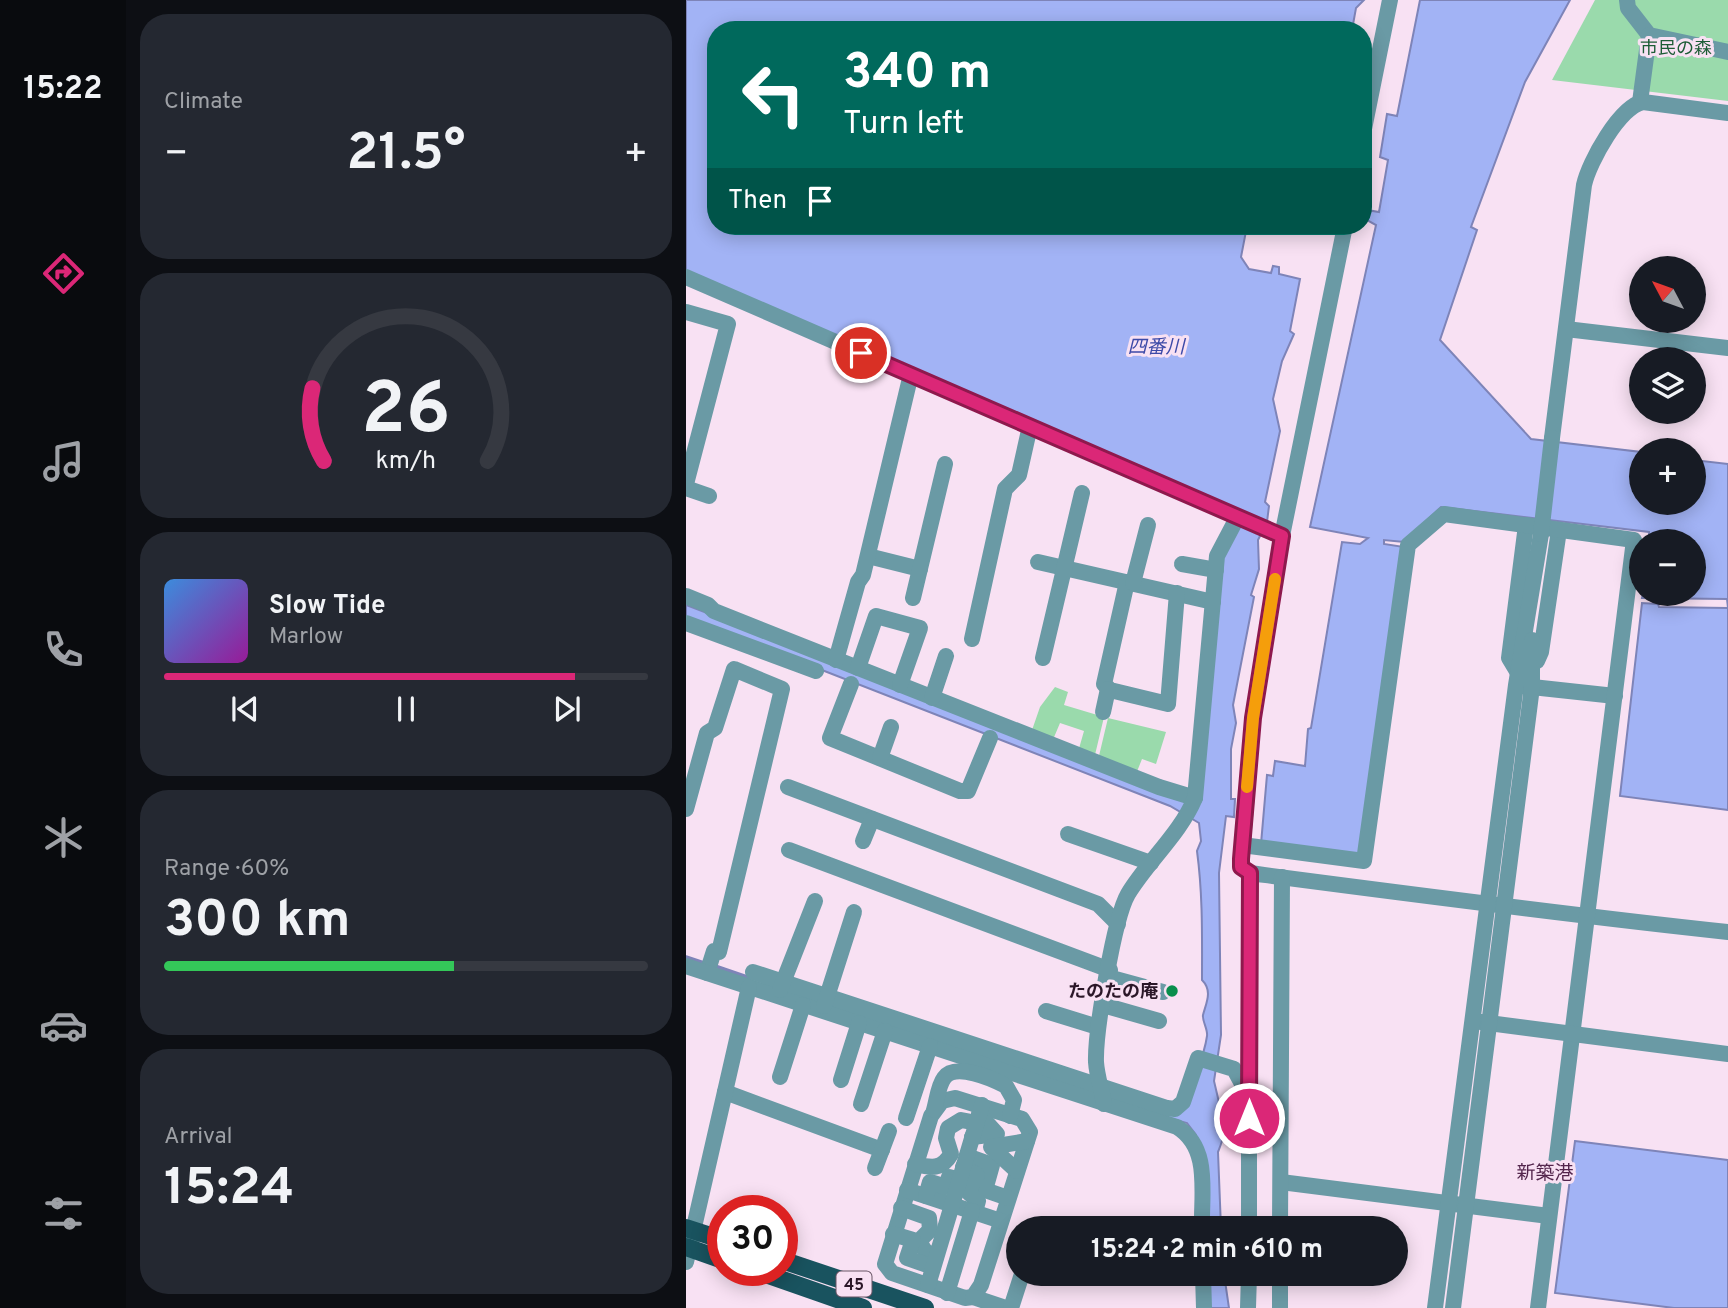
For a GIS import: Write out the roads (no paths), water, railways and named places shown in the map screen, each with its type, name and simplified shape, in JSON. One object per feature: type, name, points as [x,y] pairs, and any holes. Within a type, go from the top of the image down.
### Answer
[{"type":"main road","points":[[688,1243],[707,1241]]},
{"type":"main road","points":[[688,1243],[707,1252]]},
{"type":"main road","name":"45","points":[[798,1265],[925,1308]]},
{"type":"main road","name":"45","points":[[798,1285],[863,1308]]},
{"type":"street","points":[[1372,89],[1390,0]]},
{"type":"street","points":[[1627,0],[1628,8],[1649,36],[1728,52]]},
{"type":"street","points":[[1640,102],[1649,36]]},
{"type":"street","points":[[1453,1308],[1504,904],[1532,603],[1586,177],[1620,117],[1626,109],[1640,102],[1728,113]]},
{"type":"street","points":[[1343,235],[1282,536],[1253,718],[1241,867],[1250,873],[1504,904],[1587,917],[1728,932]]},
{"type":"street","points":[[686,277],[1282,536]]},
{"type":"street","points":[[686,312],[728,324],[686,486],[709,496]]},
{"type":"street","points":[[1566,329],[1728,348]]},
{"type":"street","points":[[836,660],[868,556],[911,374]]},
{"type":"street","points":[[972,639],[1005,489],[1019,475],[1030,426]]},
{"type":"street","points":[[913,598],[945,464]]},
{"type":"street","points":[[1043,658],[1082,493]]},
{"type":"street","points":[[1242,845],[1364,860],[1408,545],[1444,513],[1634,540],[1538,1308]]},
{"type":"street","points":[[1102,1095],[1096,1061],[1098,1027],[1118,924],[1127,896],[1192,805],[1217,556],[1238,518]]},
{"type":"street","points":[[1148,525],[1130,582],[1104,684],[1108,689],[1168,704],[1177,593]]},
{"type":"street","points":[[1526,525],[1509,658],[1524,679],[1615,696]]},
{"type":"street","points":[[1435,1308],[1486,902],[1524,679],[1541,652],[1559,530]]},
{"type":"street","points":[[868,556],[920,569]]},
{"type":"street","points":[[1038,562],[1213,602]]},
{"type":"street","points":[[1182,564],[1216,570]]},
{"type":"street","points":[[686,596],[708,605],[713,611],[1159,787],[1192,805]]},
{"type":"street","points":[[858,668],[876,616],[920,628],[900,685]]},
{"type":"street","points":[[686,623],[816,671]]},
{"type":"street","points":[[932,698],[946,656]]},
{"type":"street","points":[[686,809],[707,733],[715,728],[734,669],[782,689],[719,952],[714,951],[709,967]]},
{"type":"street","points":[[850,684],[830,738],[880,758],[968,791],[990,738]]},
{"type":"street","points":[[1103,712],[1108,689]]},
{"type":"street","points":[[880,758],[891,727]]},
{"type":"street","points":[[788,786],[1098,904],[1118,924]]},
{"type":"street","points":[[863,841],[872,819]]},
{"type":"street","points":[[1068,834],[1151,863]]},
{"type":"street","points":[[789,850],[1109,974],[1163,992]]},
{"type":"street","points":[[1249,1216],[1250,873]]},
{"type":"street","points":[[1280,1216],[1282,877]]},
{"type":"street","points":[[781,989],[815,901]]},
{"type":"street","points":[[825,1003],[854,912]]},
{"type":"street","points":[[686,966],[709,967],[825,1003],[1102,1095],[1177,1127],[1196,1143],[1200,1154],[1202,1216]]},
{"type":"street","points":[[688,1243],[751,979]]},
{"type":"street","points":[[781,989],[803,1005],[825,1003],[859,1023],[1102,1095],[1175,1109],[1183,1102],[1199,1059],[1234,1069],[1248,1095]]},
{"type":"street","points":[[779,1077],[803,1005]]},
{"type":"street","points":[[1103,1005],[1159,1021]]},
{"type":"street","points":[[1046,1011],[1098,1027]]},
{"type":"street","points":[[1470,1021],[1728,1054]]},
{"type":"street","points":[[841,1080],[859,1023]]},
{"type":"street","points":[[861,1104],[885,1031]]},
{"type":"street","points":[[906,1118],[930,1046]]},
{"type":"street","points":[[1006,1308],[928,1286],[888,1269],[885,1258],[942,1081],[947,1074],[961,1071],[1006,1086],[1014,1100],[1010,1116]]},
{"type":"street","points":[[725,1091],[882,1150]]},
{"type":"street","points":[[934,1110],[942,1101],[950,1099],[978,1120]]},
{"type":"street","points":[[915,1164],[932,1168],[941,1166],[951,1154],[946,1138],[948,1128],[961,1120],[1010,1116],[1022,1119],[1028,1125],[1027,1141],[981,1285],[973,1297]]},
{"type":"street","points":[[928,1286],[978,1120]]},
{"type":"street","points":[[875,1168],[888,1130]]},
{"type":"street","points":[[1017,1171],[990,1147],[1027,1141]]},
{"type":"street","points":[[926,1196],[930,1182],[946,1187],[949,1177],[963,1168],[992,1166],[985,1190],[1008,1198]]},
{"type":"street","points":[[951,1294],[967,1252],[978,1200],[968,1192],[977,1175],[963,1168]]},
{"type":"street","points":[[1281,1182],[1549,1216]]},
{"type":"street","points":[[907,1190],[1001,1221]]},
{"type":"street","points":[[901,1208],[929,1218],[930,1230],[919,1241],[935,1262]]},
{"type":"street","points":[[893,1234],[913,1240],[907,1258],[935,1262]]},
{"type":"street","points":[[1011,1308],[1018,1286]]},
{"type":"street","points":[[1203,1286],[1204,1308]]},
{"type":"street","points":[[1248,1308],[1249,1286]]},
{"type":"street","points":[[1280,1286],[1280,1308]]},
{"type":"water","name":"四番川","points":[[686,0],[1364,0],[1356,8],[1354,21],[707,21],[707,235],[1245,235],[1241,257],[1249,269],[1271,273],[1273,266],[1279,267],[1279,274],[1300,279],[1290,331],[1294,334],[1282,361],[1273,399],[1280,431],[1265,502],[1269,506],[1267,522],[1258,540],[1259,569],[1251,595],[1254,597],[1233,705],[1236,723],[1231,749],[1231,799],[1235,799],[1234,817],[1226,816],[1219,873],[1221,1035],[1214,1081],[1221,1111],[1216,1112],[1217,1120],[1223,1134],[1218,1152],[1221,1216],[1206,1216],[1196,1135],[1187,1123],[1116,1103],[1175,1112],[1194,1076],[1205,1046],[1207,1033],[1203,1015],[1208,993],[1202,980],[1197,851],[1201,841],[1199,823],[1170,806],[686,617],[686,605],[1198,802],[1220,554],[1242,515],[686,272]]},
{"type":"water","points":[[1420,0],[1570,0],[1525,82],[1471,227],[1477,230],[1440,340],[1531,439],[1629,451],[1629,515],[1706,515],[1706,461],[1728,464],[1728,608],[1727,599],[1706,599],[1706,529],[1629,530],[1441,507],[1404,542],[1384,540],[1384,544],[1404,547],[1360,857],[1261,844],[1267,775],[1273,776],[1275,761],[1305,766],[1308,729],[1311,728],[1342,542],[1360,544],[1368,538],[1310,527],[1376,225],[1372,223],[1372,211],[1379,212],[1388,160],[1380,157],[1387,114],[1397,116]]},
{"type":"water","points":[[1642,606],[1728,608],[1728,810],[1620,796]]},
{"type":"water","points":[[1575,1141],[1728,1160],[1728,1308],[1674,1308],[1555,1293]]},
{"type":"water","points":[[1209,1286],[1226,1286],[1229,1308],[1210,1308]]},
{"type":"waterway","points":[[686,957],[704,963]]},
{"type":"waterway","points":[[715,966],[750,978]]},
{"type":"place","name":"たのたの庵","points":[[1172,991]]},
{"type":"district","name":"新築港","points":[[1545,1172]]},
{"type":"park label","name":"市民の森","points":[[1676,48]]}]
